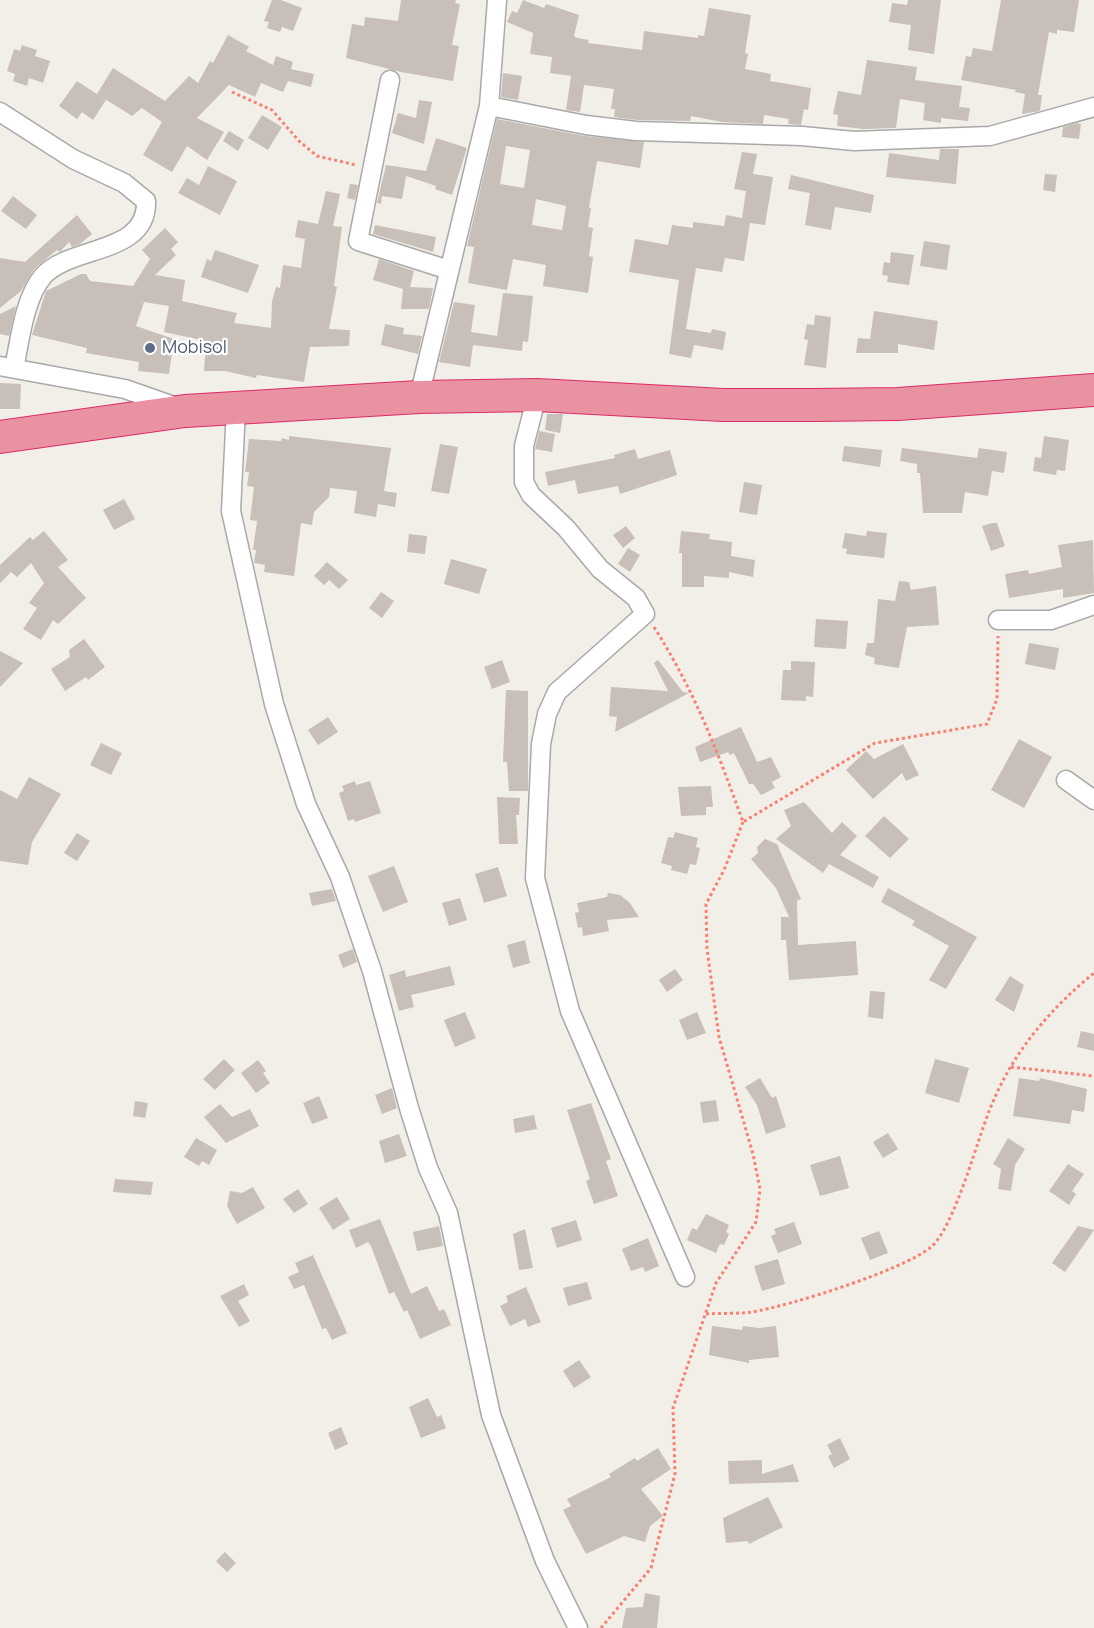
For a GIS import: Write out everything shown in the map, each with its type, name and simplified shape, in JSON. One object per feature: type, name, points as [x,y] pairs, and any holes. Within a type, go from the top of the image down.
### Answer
[{"type":"highway","points":[[0,437],[185,411],[419,397],[537,394],[723,405],[815,405],[898,404],[1094,390]]},
{"type":"street","points":[[419,397],[489,106],[497,0]]},
{"type":"street","points":[[390,80],[358,241],[449,270]]},
{"type":"street","points":[[489,106],[585,125],[636,131],[802,136],[854,141],[990,136],[1094,107]]},
{"type":"street","points":[[0,112],[73,159],[124,183],[146,201],[144,223],[136,232],[93,252],[57,263],[42,278],[29,305],[7,367],[125,389],[185,411]]},
{"type":"street","points":[[537,394],[524,446],[524,482],[531,495],[566,528],[600,569],[636,598],[645,614],[557,692],[547,714],[541,744],[535,878],[570,1011],[685,1277]]},
{"type":"street","points":[[236,408],[231,511],[274,704],[306,804],[340,877],[372,971],[409,1108],[428,1167],[448,1213],[491,1415],[545,1561],[579,1628]]},
{"type":"street","points":[[998,620],[1051,620],[1094,605]]},
{"type":"street","points":[[1066,780],[1094,800]]},
{"type":"path","points":[[232,92],[272,110],[299,141],[316,156],[374,169]]},
{"type":"path","points":[[645,614],[679,666],[710,730],[743,822]]},
{"type":"path","points":[[601,1628],[651,1568],[675,1474],[673,1408],[716,1283],[756,1222],[760,1189],[753,1154],[719,1037],[708,950],[706,904],[724,870],[743,822],[875,743],[987,724],[997,699],[998,620]]},
{"type":"path","points":[[706,1314],[752,1312],[802,1298],[899,1266],[933,1246],[950,1217],[992,1103],[1022,1045],[1064,997],[1094,973]]},
{"type":"path","points":[[1011,1067],[1094,1076]]},
{"type":"building","points":[[272,0],[281,0],[302,8],[293,31],[282,27],[280,32],[267,28],[269,22],[264,21]]},
{"type":"building","points":[[401,0],[456,0],[455,3],[460,4],[452,45],[459,46],[453,81],[401,72],[346,58],[352,24],[364,26],[365,17],[398,21]]},
{"type":"building","points":[[523,0],[544,8],[546,4],[579,15],[574,36],[589,40],[588,43],[642,50],[644,31],[698,38],[698,35],[704,36],[709,8],[751,15],[745,69],[771,74],[770,81],[811,88],[808,110],[804,109],[801,125],[788,124],[789,119],[764,115],[763,124],[722,122],[691,116],[690,121],[637,120],[614,117],[615,109],[611,109],[614,89],[584,85],[580,112],[566,110],[571,76],[550,73],[552,57],[530,54],[533,33],[507,22],[512,11],[517,13]]},
{"type":"building","points":[[908,0],[941,0],[934,54],[908,50],[911,25],[889,22],[892,3],[907,5]]},
{"type":"building","points":[[1001,0],[1079,0],[1074,32],[1057,30],[1057,34],[1049,32],[1038,95],[1042,95],[1040,111],[1022,114],[1025,94],[1015,92],[1016,90],[961,80],[966,56],[971,57],[973,48],[992,51]]},
{"type":"building","points":[[228,35],[249,47],[246,51],[273,65],[276,56],[293,62],[291,69],[314,74],[311,87],[288,81],[283,92],[261,83],[255,97],[229,85],[197,118],[224,132],[207,160],[187,146],[172,172],[143,155],[162,122],[142,108],[132,116],[97,94],[113,68],[165,101],[189,76],[198,83],[210,61],[213,63]]},
{"type":"building","points":[[22,45],[37,50],[35,56],[50,61],[43,83],[29,78],[27,86],[13,81],[15,74],[7,71],[14,49],[20,51]]},
{"type":"building","points":[[867,60],[917,67],[915,80],[962,86],[959,107],[970,108],[968,121],[941,118],[941,123],[923,120],[925,103],[900,99],[896,128],[863,129],[837,126],[838,115],[833,114],[838,91],[861,95]]},
{"type":"building","points":[[503,73],[522,76],[518,100],[501,97]]},
{"type":"building","points":[[77,81],[106,100],[93,120],[82,112],[77,119],[59,106]]},
{"type":"building","points":[[419,100],[432,102],[424,144],[392,133],[398,113],[416,118]]},
{"type":"building","points":[[262,115],[282,127],[268,150],[248,138]]},
{"type":"building","points":[[497,119],[585,136],[644,142],[640,168],[597,161],[589,208],[591,208],[588,227],[593,228],[589,256],[593,257],[588,293],[543,286],[546,265],[513,259],[507,290],[468,283],[474,247],[467,246]],"holes":[[[506,146],[530,150],[524,188],[500,184]],[[536,199],[566,206],[562,230],[532,225]]]},
{"type":"building","points":[[1081,124],[1079,139],[1062,137],[1063,127]]},
{"type":"building","points":[[229,131],[244,140],[238,151],[223,141]]},
{"type":"building","points":[[436,138],[467,148],[452,195],[435,189],[436,186],[406,176],[402,199],[382,196],[381,204],[377,203],[386,165],[426,171]]},
{"type":"building","points":[[940,149],[959,149],[956,184],[886,177],[889,153],[939,160]]},
{"type":"building","points":[[742,152],[757,154],[753,174],[773,177],[765,225],[750,223],[744,261],[725,258],[722,272],[696,268],[686,329],[711,333],[712,329],[726,332],[723,350],[694,345],[691,358],[669,354],[679,280],[629,272],[635,239],[668,245],[672,225],[693,228],[693,222],[724,226],[726,215],[742,218],[746,191],[734,189]]},
{"type":"building","points":[[208,166],[237,181],[220,215],[178,193],[187,178],[199,185]]},
{"type":"building","points":[[1045,174],[1057,175],[1055,192],[1043,190]]},
{"type":"building","points":[[791,175],[874,195],[871,213],[835,207],[831,230],[805,225],[810,193],[788,189]]},
{"type":"building","points":[[350,184],[358,185],[355,200],[347,198]]},
{"type":"building","points":[[326,191],[340,194],[333,226],[342,227],[334,286],[337,287],[329,329],[350,330],[349,346],[310,347],[304,382],[257,375],[256,378],[225,371],[204,371],[206,341],[164,332],[169,306],[144,302],[136,326],[174,339],[169,374],[138,371],[139,362],[86,353],[87,348],[32,335],[46,291],[81,274],[86,274],[90,281],[133,286],[150,259],[142,250],[165,228],[178,242],[171,249],[176,255],[155,275],[185,280],[182,301],[237,313],[234,323],[271,328],[272,301],[276,287],[280,288],[283,265],[301,268],[305,239],[295,237],[298,220],[318,224]]},
{"type":"building","points":[[13,196],[37,215],[26,229],[1,211]]},
{"type":"building","points":[[77,215],[92,234],[80,244],[72,247],[69,242],[60,252],[57,250],[34,269],[21,291],[0,308],[0,258],[25,262]]},
{"type":"building","points":[[375,225],[436,237],[433,252],[373,234]]},
{"type":"building","points":[[924,241],[950,245],[947,270],[920,266]]},
{"type":"building","points":[[215,250],[259,265],[248,293],[201,277],[207,259],[211,261]]},
{"type":"building","points":[[891,252],[914,255],[909,285],[887,282],[888,276],[882,275],[884,262],[890,263]]},
{"type":"building","points":[[379,259],[414,271],[410,287],[433,288],[429,309],[401,309],[403,289],[373,280]]},
{"type":"building","points":[[503,293],[533,296],[528,342],[523,341],[522,351],[473,345],[470,367],[439,362],[454,302],[475,305],[471,332],[497,336]]},
{"type":"building","points":[[16,306],[9,336],[0,334],[0,314]]},
{"type":"building","points":[[874,311],[938,321],[934,350],[898,344],[898,353],[856,353],[858,338],[870,339]]},
{"type":"building","points":[[815,315],[831,317],[826,368],[804,365],[808,340],[804,339],[807,324],[814,325]]},
{"type":"building","points":[[385,324],[404,328],[403,334],[422,336],[418,354],[381,345]]},
{"type":"building","points":[[0,383],[21,384],[20,409],[0,409]]},
{"type":"building","points":[[547,414],[563,414],[560,433],[545,430]]},
{"type":"building","points":[[539,431],[555,434],[552,452],[535,449]]},
{"type":"building","points":[[289,436],[391,448],[384,491],[397,493],[395,507],[378,504],[376,517],[354,513],[357,491],[330,488],[329,497],[314,512],[312,525],[301,523],[294,576],[264,572],[265,565],[254,563],[256,550],[253,550],[257,521],[250,520],[254,487],[247,486],[249,472],[245,472],[249,439],[281,441],[282,438],[289,440]]},
{"type":"building","points":[[1044,436],[1069,440],[1065,471],[1057,470],[1056,475],[1033,471],[1035,457],[1041,458]]},
{"type":"building","points":[[440,444],[458,447],[449,494],[431,491]]},
{"type":"building","points":[[844,446],[882,450],[880,467],[842,461]]},
{"type":"building","points":[[902,448],[977,458],[979,448],[1007,452],[1004,473],[992,471],[988,496],[965,492],[962,513],[923,513],[920,473],[917,473],[917,464],[900,461]]},
{"type":"building","points":[[635,449],[638,459],[670,450],[677,475],[620,494],[618,486],[578,494],[575,480],[548,486],[545,472],[615,458],[614,455]]},
{"type":"building","points":[[744,482],[762,485],[757,515],[739,512]]},
{"type":"building","points":[[124,499],[135,519],[114,530],[103,510]]},
{"type":"building","points":[[997,523],[1005,546],[991,551],[982,526]]},
{"type":"building","points":[[626,526],[635,538],[623,548],[613,535]]},
{"type":"building","points":[[44,531],[68,560],[58,567],[86,598],[58,624],[53,620],[41,640],[23,629],[37,608],[29,603],[44,583],[31,563],[17,577],[11,572],[0,583],[0,565],[30,537],[33,540]]},
{"type":"building","points":[[681,531],[710,534],[709,539],[732,542],[731,556],[755,560],[753,577],[729,572],[729,578],[704,576],[704,587],[682,587],[682,553],[679,553]]},
{"type":"building","points":[[867,531],[887,533],[884,558],[846,554],[847,549],[842,548],[845,533],[866,536]]},
{"type":"building","points":[[409,534],[427,536],[425,554],[407,552]]},
{"type":"building","points":[[1093,540],[1094,593],[1063,598],[1063,589],[1009,598],[1005,574],[1028,570],[1029,574],[1062,567],[1058,545]]},
{"type":"building","points":[[628,548],[640,555],[630,572],[618,564]]},
{"type":"building","points":[[451,559],[487,569],[479,594],[444,584]]},
{"type":"building","points":[[327,562],[348,580],[339,589],[329,580],[324,585],[314,576]]},
{"type":"building","points":[[899,581],[909,582],[911,590],[936,586],[939,625],[907,627],[899,668],[874,664],[875,658],[865,655],[867,643],[874,643],[878,599],[895,601]]},
{"type":"building","points":[[381,592],[394,601],[382,618],[369,608]]},
{"type":"building","points":[[816,619],[848,621],[846,649],[814,647]]},
{"type":"building","points":[[84,639],[105,667],[88,680],[86,677],[65,691],[51,669],[70,657],[69,650]]},
{"type":"building","points":[[1029,643],[1059,648],[1055,670],[1025,664]]},
{"type":"building","points":[[0,651],[23,663],[0,687]]},
{"type":"building","points":[[502,660],[510,682],[492,689],[484,667]]},
{"type":"building","points":[[658,660],[683,692],[689,693],[615,732],[617,717],[609,716],[611,687],[668,691],[654,663]]},
{"type":"building","points":[[791,661],[815,662],[813,697],[806,696],[806,701],[781,700],[783,670],[791,670]]},
{"type":"building","points":[[506,690],[528,691],[528,791],[509,791],[507,762],[503,762]]},
{"type":"building","points":[[328,717],[338,732],[318,745],[308,730]]},
{"type":"building","points":[[741,727],[757,762],[771,757],[781,777],[772,782],[775,788],[761,795],[753,784],[749,784],[734,753],[730,755],[728,752],[700,762],[695,747]]},
{"type":"building","points":[[1019,739],[1052,757],[1024,808],[991,790]]},
{"type":"building","points":[[101,743],[122,753],[111,775],[90,765]]},
{"type":"building","points":[[903,744],[919,775],[906,781],[902,773],[873,799],[846,770],[866,751],[874,759]]},
{"type":"building","points":[[29,777],[61,794],[32,842],[28,865],[0,861],[0,790],[17,799]]},
{"type":"building","points":[[355,781],[356,785],[370,781],[381,813],[355,822],[354,819],[348,821],[339,793],[344,791],[342,786]]},
{"type":"building","points":[[711,786],[713,807],[706,807],[706,815],[681,816],[678,787]]},
{"type":"building","points":[[497,797],[520,798],[519,815],[516,815],[518,844],[499,844]]},
{"type":"building","points":[[804,802],[832,833],[842,822],[857,836],[840,855],[879,877],[873,888],[829,864],[823,873],[776,839],[791,826],[784,810]]},
{"type":"building","points":[[884,816],[909,839],[890,858],[865,836]]},
{"type":"building","points":[[675,832],[698,838],[696,847],[700,848],[696,865],[690,864],[687,874],[671,870],[672,866],[661,863],[668,837],[673,838]]},
{"type":"building","points":[[77,833],[90,841],[77,861],[64,853]]},
{"type":"building","points":[[765,839],[777,844],[801,899],[797,901],[798,945],[856,941],[858,975],[789,980],[786,940],[781,940],[781,917],[789,917],[776,888],[751,859],[758,853],[757,847]]},
{"type":"building","points":[[394,866],[408,902],[383,912],[368,876]]},
{"type":"building","points":[[498,867],[507,896],[484,903],[475,874]]},
{"type":"building","points":[[888,888],[977,937],[946,989],[929,980],[949,946],[912,925],[915,921],[881,902]]},
{"type":"building","points":[[332,889],[336,901],[312,906],[309,893]]},
{"type":"building","points":[[608,893],[620,895],[630,903],[639,917],[607,920],[609,931],[583,936],[582,927],[578,928],[575,913],[579,912],[577,903],[607,897]]},
{"type":"building","points":[[460,898],[467,920],[449,926],[442,903]]},
{"type":"building","points":[[525,940],[530,963],[513,968],[507,945]]},
{"type":"building","points":[[353,949],[357,962],[343,968],[338,955]]},
{"type":"building","points":[[450,966],[455,985],[411,995],[414,1007],[399,1011],[389,975],[405,970],[406,977]]},
{"type":"building","points":[[675,969],[683,980],[667,992],[659,980]]},
{"type":"building","points":[[1010,976],[1024,985],[1014,1012],[995,1000]]},
{"type":"building","points":[[870,991],[885,992],[883,1019],[868,1017]]},
{"type":"building","points":[[465,1012],[476,1038],[455,1047],[444,1020]]},
{"type":"building","points":[[697,1012],[706,1033],[687,1040],[679,1020]]},
{"type":"building","points":[[1081,1031],[1094,1034],[1094,1051],[1077,1047]]},
{"type":"building","points":[[224,1059],[235,1070],[215,1090],[203,1079]]},
{"type":"building","points":[[935,1059],[969,1068],[959,1103],[925,1093]]},
{"type":"building","points":[[258,1060],[266,1071],[263,1073],[270,1083],[256,1093],[241,1073]]},
{"type":"building","points":[[760,1078],[772,1098],[776,1096],[786,1127],[766,1134],[757,1105],[745,1087]]},
{"type":"building","points":[[1019,1078],[1039,1081],[1040,1078],[1087,1089],[1084,1112],[1072,1110],[1070,1124],[1013,1116]]},
{"type":"building","points":[[392,1088],[397,1108],[382,1114],[375,1095]]},
{"type":"building","points":[[319,1096],[328,1118],[312,1124],[303,1103]]},
{"type":"building","points":[[716,1100],[719,1121],[703,1123],[700,1102]]},
{"type":"building","points":[[135,1101],[148,1103],[145,1118],[133,1116]]},
{"type":"building","points":[[591,1103],[611,1159],[606,1161],[618,1196],[594,1204],[586,1181],[590,1179],[567,1110]]},
{"type":"building","points":[[220,1104],[232,1117],[250,1109],[259,1126],[226,1143],[204,1117]]},
{"type":"building","points":[[534,1115],[537,1129],[515,1133],[513,1119]]},
{"type":"building","points":[[888,1133],[898,1149],[883,1158],[873,1142]]},
{"type":"building","points":[[399,1134],[407,1156],[385,1163],[379,1141]]},
{"type":"building","points":[[196,1138],[217,1150],[209,1165],[202,1161],[199,1166],[184,1157]]},
{"type":"building","points":[[1008,1138],[1025,1149],[1015,1165],[1011,1191],[998,1189],[1001,1169],[993,1164]]},
{"type":"building","points":[[840,1156],[849,1188],[820,1196],[810,1165]]},
{"type":"building","points":[[1068,1164],[1084,1174],[1072,1191],[1076,1194],[1069,1205],[1049,1191]]},
{"type":"building","points":[[115,1179],[153,1182],[151,1195],[113,1192]]},
{"type":"building","points":[[253,1187],[265,1208],[237,1224],[227,1206],[230,1191],[242,1193]]},
{"type":"building","points":[[298,1189],[308,1204],[294,1213],[283,1199]]},
{"type":"building","points":[[337,1197],[350,1219],[333,1230],[319,1208]]},
{"type":"building","points":[[706,1214],[729,1225],[726,1232],[729,1234],[724,1245],[720,1244],[716,1253],[687,1240],[692,1228],[697,1230]]},
{"type":"building","points":[[380,1219],[411,1294],[427,1286],[439,1311],[444,1309],[451,1325],[420,1339],[407,1310],[404,1312],[394,1292],[389,1294],[371,1246],[368,1242],[356,1248],[349,1230]]},
{"type":"building","points":[[576,1220],[582,1240],[557,1248],[551,1228]]},
{"type":"building","points":[[794,1222],[802,1244],[778,1253],[771,1236],[776,1234],[774,1229]]},
{"type":"building","points":[[439,1226],[443,1246],[417,1251],[413,1232]]},
{"type":"building","points":[[1078,1226],[1094,1230],[1065,1272],[1052,1263]]},
{"type":"building","points":[[525,1229],[533,1268],[519,1270],[513,1234]]},
{"type":"building","points":[[879,1231],[888,1253],[870,1260],[861,1238]]},
{"type":"building","points":[[648,1238],[659,1266],[645,1272],[643,1267],[631,1271],[622,1249]]},
{"type":"building","points":[[313,1255],[347,1333],[332,1340],[326,1328],[322,1329],[304,1285],[294,1289],[288,1277],[299,1272],[295,1263]]},
{"type":"building","points":[[778,1259],[785,1284],[762,1291],[754,1266]]},
{"type":"building","points":[[587,1282],[592,1299],[568,1306],[563,1288]]},
{"type":"building","points":[[244,1284],[249,1295],[238,1301],[250,1321],[239,1327],[220,1296]]},
{"type":"building","points":[[526,1287],[541,1322],[528,1327],[525,1319],[510,1326],[500,1306],[508,1302],[506,1296]]},
{"type":"building","points":[[712,1326],[742,1330],[743,1326],[759,1328],[776,1326],[779,1357],[749,1360],[749,1363],[709,1355]]},
{"type":"building","points":[[579,1360],[591,1377],[574,1388],[563,1371]]},
{"type":"building","points":[[428,1398],[437,1417],[441,1415],[446,1428],[421,1438],[409,1407]]},
{"type":"building","points":[[341,1427],[348,1444],[335,1450],[328,1433]]},
{"type":"building","points":[[840,1438],[850,1459],[834,1468],[828,1456],[832,1454],[827,1445]]},
{"type":"building","points":[[658,1448],[671,1469],[641,1489],[663,1516],[650,1526],[645,1542],[624,1536],[586,1554],[563,1510],[571,1506],[567,1499],[611,1477],[609,1474],[635,1458],[637,1461]]},
{"type":"building","points":[[762,1460],[762,1474],[793,1464],[799,1482],[729,1484],[728,1461]]},
{"type":"building","points":[[768,1497],[783,1527],[749,1544],[748,1541],[726,1543],[723,1518]]},
{"type":"building","points":[[225,1552],[236,1563],[227,1572],[216,1561]]},
{"type":"building","points":[[645,1593],[660,1596],[657,1628],[622,1628],[626,1608],[643,1607]]},
{"type":"place","name":"Mobisol","points":[[150,348]]}]
